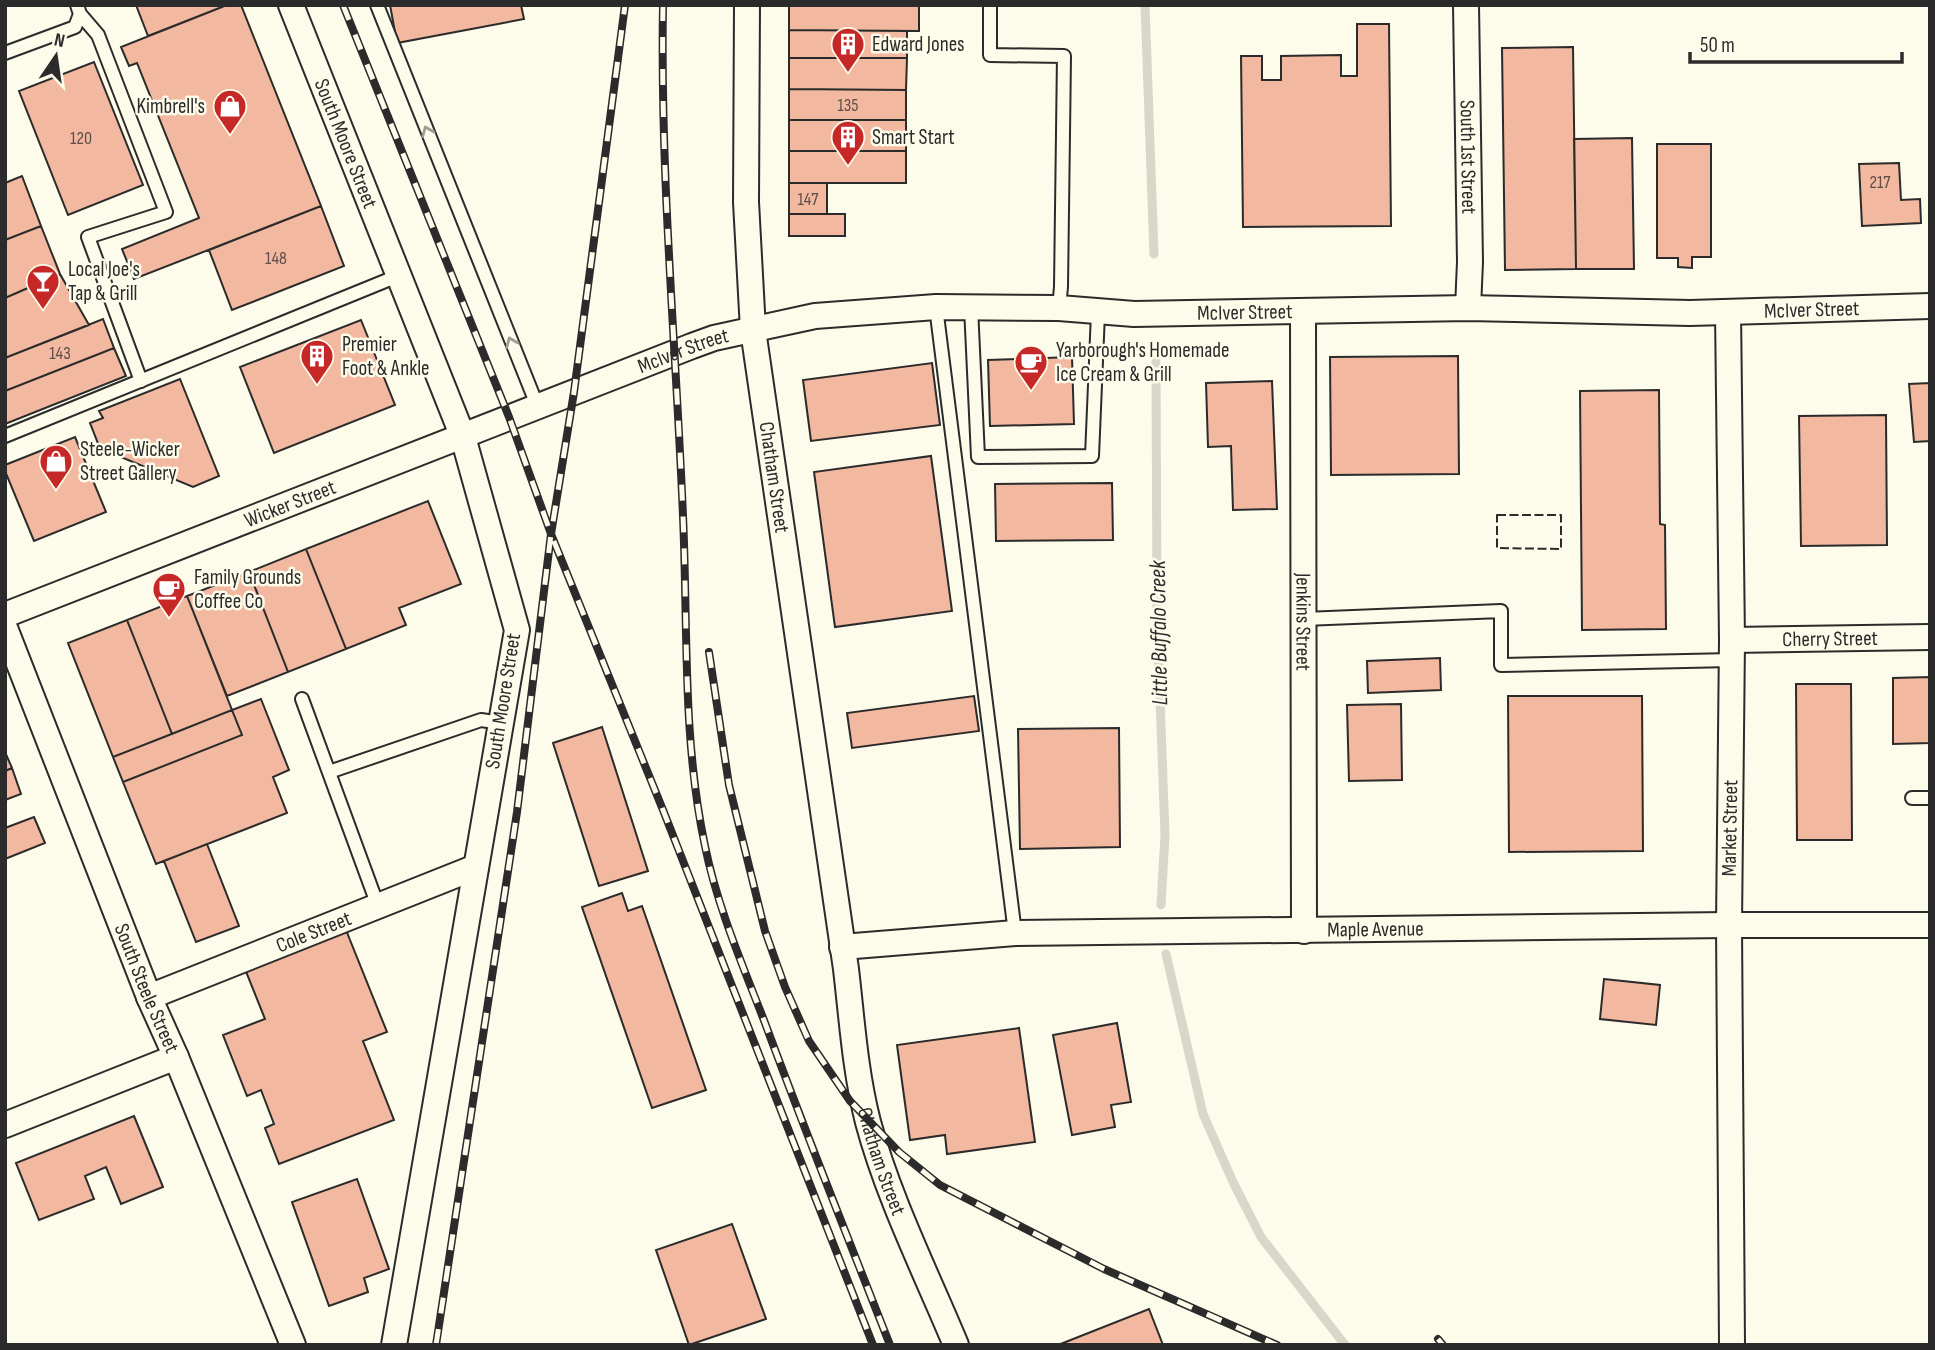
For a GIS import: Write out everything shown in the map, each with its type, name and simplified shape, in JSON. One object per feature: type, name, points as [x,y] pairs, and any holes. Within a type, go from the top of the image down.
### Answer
[{"type":"street","name":"South Moore Street","points":[[291,5],[463,437],[517,630],[394,1345]]},
{"type":"street","name":"Chatham Street","points":[[747,5],[746,202],[752,330],[844,958],[857,1067],[869,1123],[891,1190],[957,1345]]},
{"type":"street","name":"South 1st Street","points":[[1466,5],[1470,262],[1468,308]]},
{"type":"street","name":"McIver Street","points":[[574,392],[714,338],[815,316],[936,307],[1059,308],[1098,313],[1468,308],[1690,313],[1930,306]]},
{"type":"street","name":"Jenkins Street","points":[[1303,312],[1304,931]]},
{"type":"street","name":"Market Street","points":[[1728,312],[1732,650],[1729,925],[1732,1345]]},
{"type":"street","name":"Wicker Street","points":[[5,615],[574,392]]},
{"type":"street","name":"South Steele Street","points":[[5,628],[149,997],[293,1345]]},
{"type":"street","name":"Cherry Street","points":[[1732,650],[1930,637]]},
{"type":"street","name":"Cole Street","points":[[149,997],[476,867]]},
{"type":"street","name":"Maple Avenue","points":[[844,958],[1016,933],[1930,925]]},
{"type":"street","points":[[5,1125],[176,1057]]},
{"type":"lane","points":[[377,5],[537,405]]},
{"type":"lane","points":[[990,5],[990,55],[1064,56],[1059,308]]},
{"type":"lane","points":[[79,10],[99,35],[166,212],[88,237],[141,381]]},
{"type":"lane","points":[[5,53],[75,27],[79,10]]},
{"type":"lane","points":[[5,436],[400,275]]},
{"type":"lane","points":[[936,307],[1016,933]]},
{"type":"lane","points":[[971,307],[978,457],[1092,456],[1098,313]]},
{"type":"lane","points":[[1304,619],[1501,611],[1501,665],[1732,650]]},
{"type":"lane","points":[[302,699],[378,906]]},
{"type":"lane","points":[[329,772],[481,720],[501,723]]},
{"type":"lane","points":[[1912,798],[1930,798]]},
{"type":"building","points":[[136,5],[227,5],[148,36]]},
{"type":"building","name":"Kimbrell's","points":[[227,5],[241,5],[321,206],[134,279],[122,249],[199,218],[137,63],[129,66],[121,47]]},
{"type":"building","points":[[390,5],[521,5],[524,19],[397,43]]},
{"type":"building","points":[[789,5],[919,5],[919,31],[789,30]]},
{"type":"building","points":[[1357,24],[1389,24],[1391,226],[1243,227],[1241,56],[1262,56],[1262,80],[1281,80],[1281,56],[1341,55],[1341,76],[1357,76]]},
{"type":"building","points":[[789,30],[907,31],[907,58],[789,58]]},
{"type":"building","points":[[1573,47],[1576,269],[1505,270],[1502,48]]},
{"type":"building","name":"Edward Jones","points":[[789,58],[907,58],[906,90],[789,89]]},
{"type":"building","points":[[94,62],[143,185],[68,215],[19,91]]},
{"type":"building","points":[[789,89],[906,90],[906,120],[789,120]]},
{"type":"building","points":[[789,120],[906,120],[906,151],[789,151]]},
{"type":"building","points":[[1632,138],[1634,269],[1576,269],[1574,139]]},
{"type":"building","points":[[1657,144],[1711,144],[1711,257],[1692,257],[1692,268],[1678,267],[1678,258],[1657,258]]},
{"type":"building","name":"Smart Start","points":[[789,151],[906,151],[906,183],[789,183]]},
{"type":"building","points":[[1899,163],[1901,200],[1920,199],[1921,223],[1862,226],[1859,164]]},
{"type":"building","points":[[22,176],[41,226],[5,240],[5,183]]},
{"type":"building","points":[[789,183],[827,183],[827,214],[789,214]]},
{"type":"building","points":[[321,206],[344,266],[232,310],[209,250]]},
{"type":"building","points":[[789,214],[845,214],[845,236],[789,236]]},
{"type":"building","points":[[41,226],[60,274],[5,298],[5,240]]},
{"type":"building","name":"Local Joe's Tap & Grill","points":[[60,274],[89,325],[5,358],[5,298]]},
{"type":"building","points":[[103,319],[114,348],[5,391],[5,358]]},
{"type":"building","name":"Premier Foot & Ankle","points":[[361,320],[395,405],[274,453],[240,367]]},
{"type":"building","points":[[114,348],[126,376],[5,424],[5,391]]},
{"type":"building","points":[[1458,356],[1459,474],[1331,475],[1330,357]]},
{"type":"building","name":"Yarborough's Homemade Ice Cream & Grill","points":[[1072,357],[1074,424],[990,426],[988,360]]},
{"type":"building","points":[[932,363],[940,425],[811,441],[803,380]]},
{"type":"building","points":[[180,379],[219,476],[193,487],[116,455],[113,446],[101,451],[90,423],[103,418],[99,411]]},
{"type":"building","points":[[1272,381],[1277,509],[1233,510],[1231,446],[1208,447],[1206,383]]},
{"type":"building","points":[[1930,383],[1930,441],[1914,442],[1909,384]]},
{"type":"building","points":[[1659,390],[1660,524],[1665,525],[1666,629],[1582,630],[1580,391]]},
{"type":"building","points":[[1886,415],[1887,545],[1801,546],[1799,416]]},
{"type":"building","name":"Steele-Wicker Street Gallery","points":[[75,437],[106,512],[34,541],[5,471],[5,465]]},
{"type":"building","points":[[931,456],[952,611],[835,627],[814,472]]},
{"type":"building","points":[[1112,483],[1113,540],[996,541],[995,484]]},
{"type":"building","points":[[428,501],[461,584],[399,608],[406,625],[346,649],[306,549]]},
{"type":"building","points":[[306,549],[346,649],[288,672],[249,572]]},
{"type":"building","points":[[249,572],[288,672],[227,696],[187,596]]},
{"type":"building","points":[[187,596],[232,710],[172,734],[127,620]]},
{"type":"building","points":[[127,620],[172,734],[113,757],[68,643]]},
{"type":"building","points":[[1440,658],[1441,690],[1368,693],[1367,661]]},
{"type":"building","points":[[1930,677],[1930,743],[1893,744],[1893,678]]},
{"type":"building","points":[[1796,684],[1851,684],[1852,840],[1797,840]]},
{"type":"building","points":[[974,696],[979,731],[852,748],[847,713]]},
{"type":"building","points":[[1508,696],[1642,696],[1643,851],[1509,852]]},
{"type":"building","points":[[261,699],[289,770],[273,777],[287,813],[156,864],[123,782],[242,735],[232,710]]},
{"type":"building","points":[[1401,704],[1402,780],[1349,781],[1347,705]]},
{"type":"building","points":[[232,710],[242,735],[123,782],[113,757]]},
{"type":"building","points":[[602,727],[648,871],[599,886],[553,743]]},
{"type":"building","points":[[1119,728],[1120,847],[1020,849],[1018,729]]},
{"type":"building","points":[[5,752],[12,768],[5,771]]},
{"type":"building","points":[[12,768],[21,794],[5,800],[5,771]]},
{"type":"building","points":[[34,817],[45,843],[5,859],[5,828]]},
{"type":"building","points":[[207,844],[239,926],[196,942],[164,861]]},
{"type":"building","points":[[622,893],[628,911],[642,906],[706,1090],[652,1108],[582,907]]},
{"type":"building","points":[[346,930],[387,1032],[363,1041],[394,1120],[279,1164],[265,1128],[274,1124],[261,1090],[247,1096],[223,1035],[265,1019],[245,969]]},
{"type":"building","points":[[1604,979],[1660,985],[1656,1025],[1600,1019]]},
{"type":"building","points":[[1117,1023],[1131,1102],[1111,1105],[1115,1127],[1072,1135],[1053,1035]]},
{"type":"building","points":[[1019,1028],[1035,1142],[947,1154],[945,1135],[910,1140],[897,1045]]},
{"type":"building","points":[[134,1116],[163,1187],[121,1204],[106,1167],[85,1176],[94,1199],[39,1220],[16,1163]]},
{"type":"building","points":[[357,1179],[389,1269],[364,1278],[368,1292],[329,1306],[292,1202]]},
{"type":"building","points":[[732,1224],[766,1319],[689,1345],[656,1250]]},
{"type":"building","points":[[1149,1309],[1163,1345],[1058,1345]]},
{"type":"waterway","name":"Little Buffalo Creek","points":[[1145,5],[1154,254]]},
{"type":"waterway","name":"Little Buffalo Creek","points":[[1156,361],[1157,617],[1165,835],[1161,905]]},
{"type":"waterway","name":"Little Buffalo Creek","points":[[1166,954],[1203,1114],[1233,1182],[1261,1237],[1345,1345]]},
{"type":"railway","points":[[343,5],[509,417],[551,534],[663,810],[873,1345]]},
{"type":"railway","points":[[436,1345],[517,812],[551,534],[574,392],[625,5]]},
{"type":"railway","points":[[663,5],[666,197],[683,516],[687,682],[698,805],[710,868],[731,936],[890,1345]]},
{"type":"railway","points":[[709,652],[729,785],[765,931],[785,987],[809,1041],[850,1101],[899,1152],[940,1185],[1104,1269],[1277,1345]]},
{"type":"railway","points":[[1438,1339],[1443,1345]]},
{"type":"fence","points":[[1497,515],[1561,515],[1561,549],[1497,548],[1497,515]]},
{"type":"place","name":"Edward Jones","points":[[848,74]]},
{"type":"place","name":"Kimbrell's","points":[[230,136]]},
{"type":"place","name":"Smart Start","points":[[848,167]]},
{"type":"place","name":"Local Joe's Tap & Grill","points":[[43,311]]},
{"type":"place","name":"Premier Foot & Ankle","points":[[317,386]]},
{"type":"place","name":"Yarborough's Homemade Ice Cream & Grill","points":[[1031,392]]},
{"type":"place","name":"Steele-Wicker Street Gallery","points":[[56,491]]},
{"type":"place","name":"Family Grounds Coffee Co","points":[[169,619]]}]
